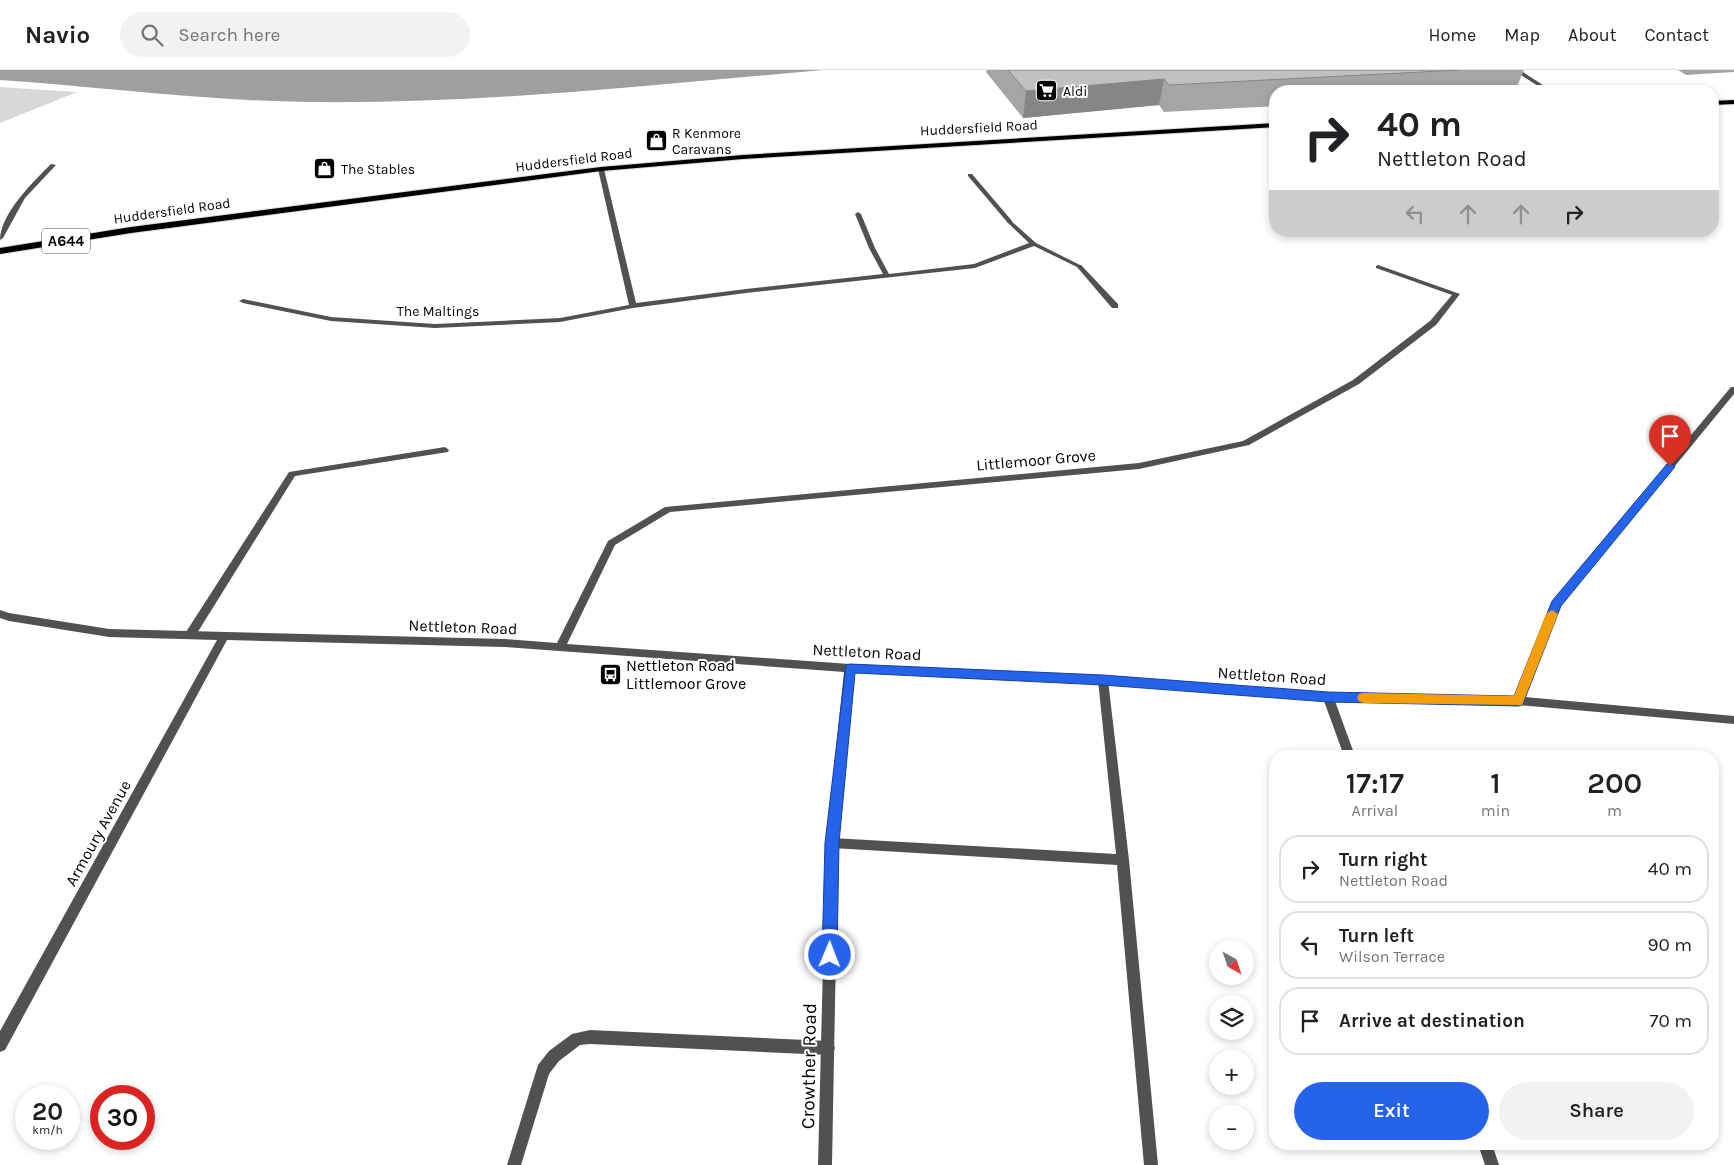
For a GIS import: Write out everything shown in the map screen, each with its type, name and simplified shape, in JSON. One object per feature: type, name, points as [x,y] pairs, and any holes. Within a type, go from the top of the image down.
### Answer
[{"type":"highway","points":[[1719,103],[1734,102]]},
{"type":"highway","name":"Huddersfield Road","points":[[0,251],[131,230],[600,169],[744,156],[1269,125]]},
{"type":"street","points":[[1516,70],[1540,85]]},
{"type":"street","points":[[0,238],[22,197],[53,165]]},
{"type":"street","points":[[600,169],[633,306]]},
{"type":"street","points":[[970,175],[1010,222],[1034,244],[1079,266],[1115,306]]},
{"type":"street","points":[[858,214],[872,248],[887,276]]},
{"type":"street","name":"The Maltings","points":[[243,301],[331,319],[436,326],[560,320],[633,306],[746,291],[975,266],[1034,244]]},
{"type":"street","name":"Littlemoor Grove","points":[[560,648],[610,543],[668,509],[1139,466],[1246,444],[1356,382],[1433,323],[1456,294],[1378,266]]},
{"type":"street","points":[[1518,701],[1556,604],[1734,390]]},
{"type":"street","points":[[190,635],[292,474],[445,450]]},
{"type":"street","name":"Nettleton Road","points":[[0,614],[109,633],[505,643],[850,668],[1103,680],[1328,697],[1518,701],[1734,720]]},
{"type":"street","name":"Armoury Avenue","points":[[0,1044],[224,636]]},
{"type":"street","name":"Crowther Road","points":[[825,1165],[832,843],[850,668]]},
{"type":"street","points":[[1103,680],[1123,860],[1151,1165]]},
{"type":"street","points":[[1328,697],[1347,750]]},
{"type":"street","points":[[832,843],[1123,860]]},
{"type":"street","points":[[514,1165],[543,1070],[554,1056],[577,1040],[590,1037],[828,1048]]},
{"type":"street","points":[[1487,1150],[1492,1165]]},
{"type":"shaded area","points":[[0,70],[823,70],[503,97],[374,102],[310,102],[232,99],[0,80]]},
{"type":"shaded area","points":[[0,87],[77,92],[0,123]]},
{"type":"building","points":[[1008,70],[1460,70],[1169,85],[1164,79],[1026,91]]},
{"type":"slow traffic","points":[[1363,698],[1518,701],[1552,614]]},
{"type":"place","name":"Aldi","points":[[1047,91]]},
{"type":"place","name":"R Kenmore Caravans","points":[[656,141]]},
{"type":"place","name":"The Stables","points":[[325,169]]},
{"type":"place","name":"Nettleton Road Littlemoor Grove","points":[[610,674]]},
{"type":"route","points":[[830,955],[832,843],[850,668],[1103,680],[1328,697],[1518,701],[1556,604],[1670,466]]}]
